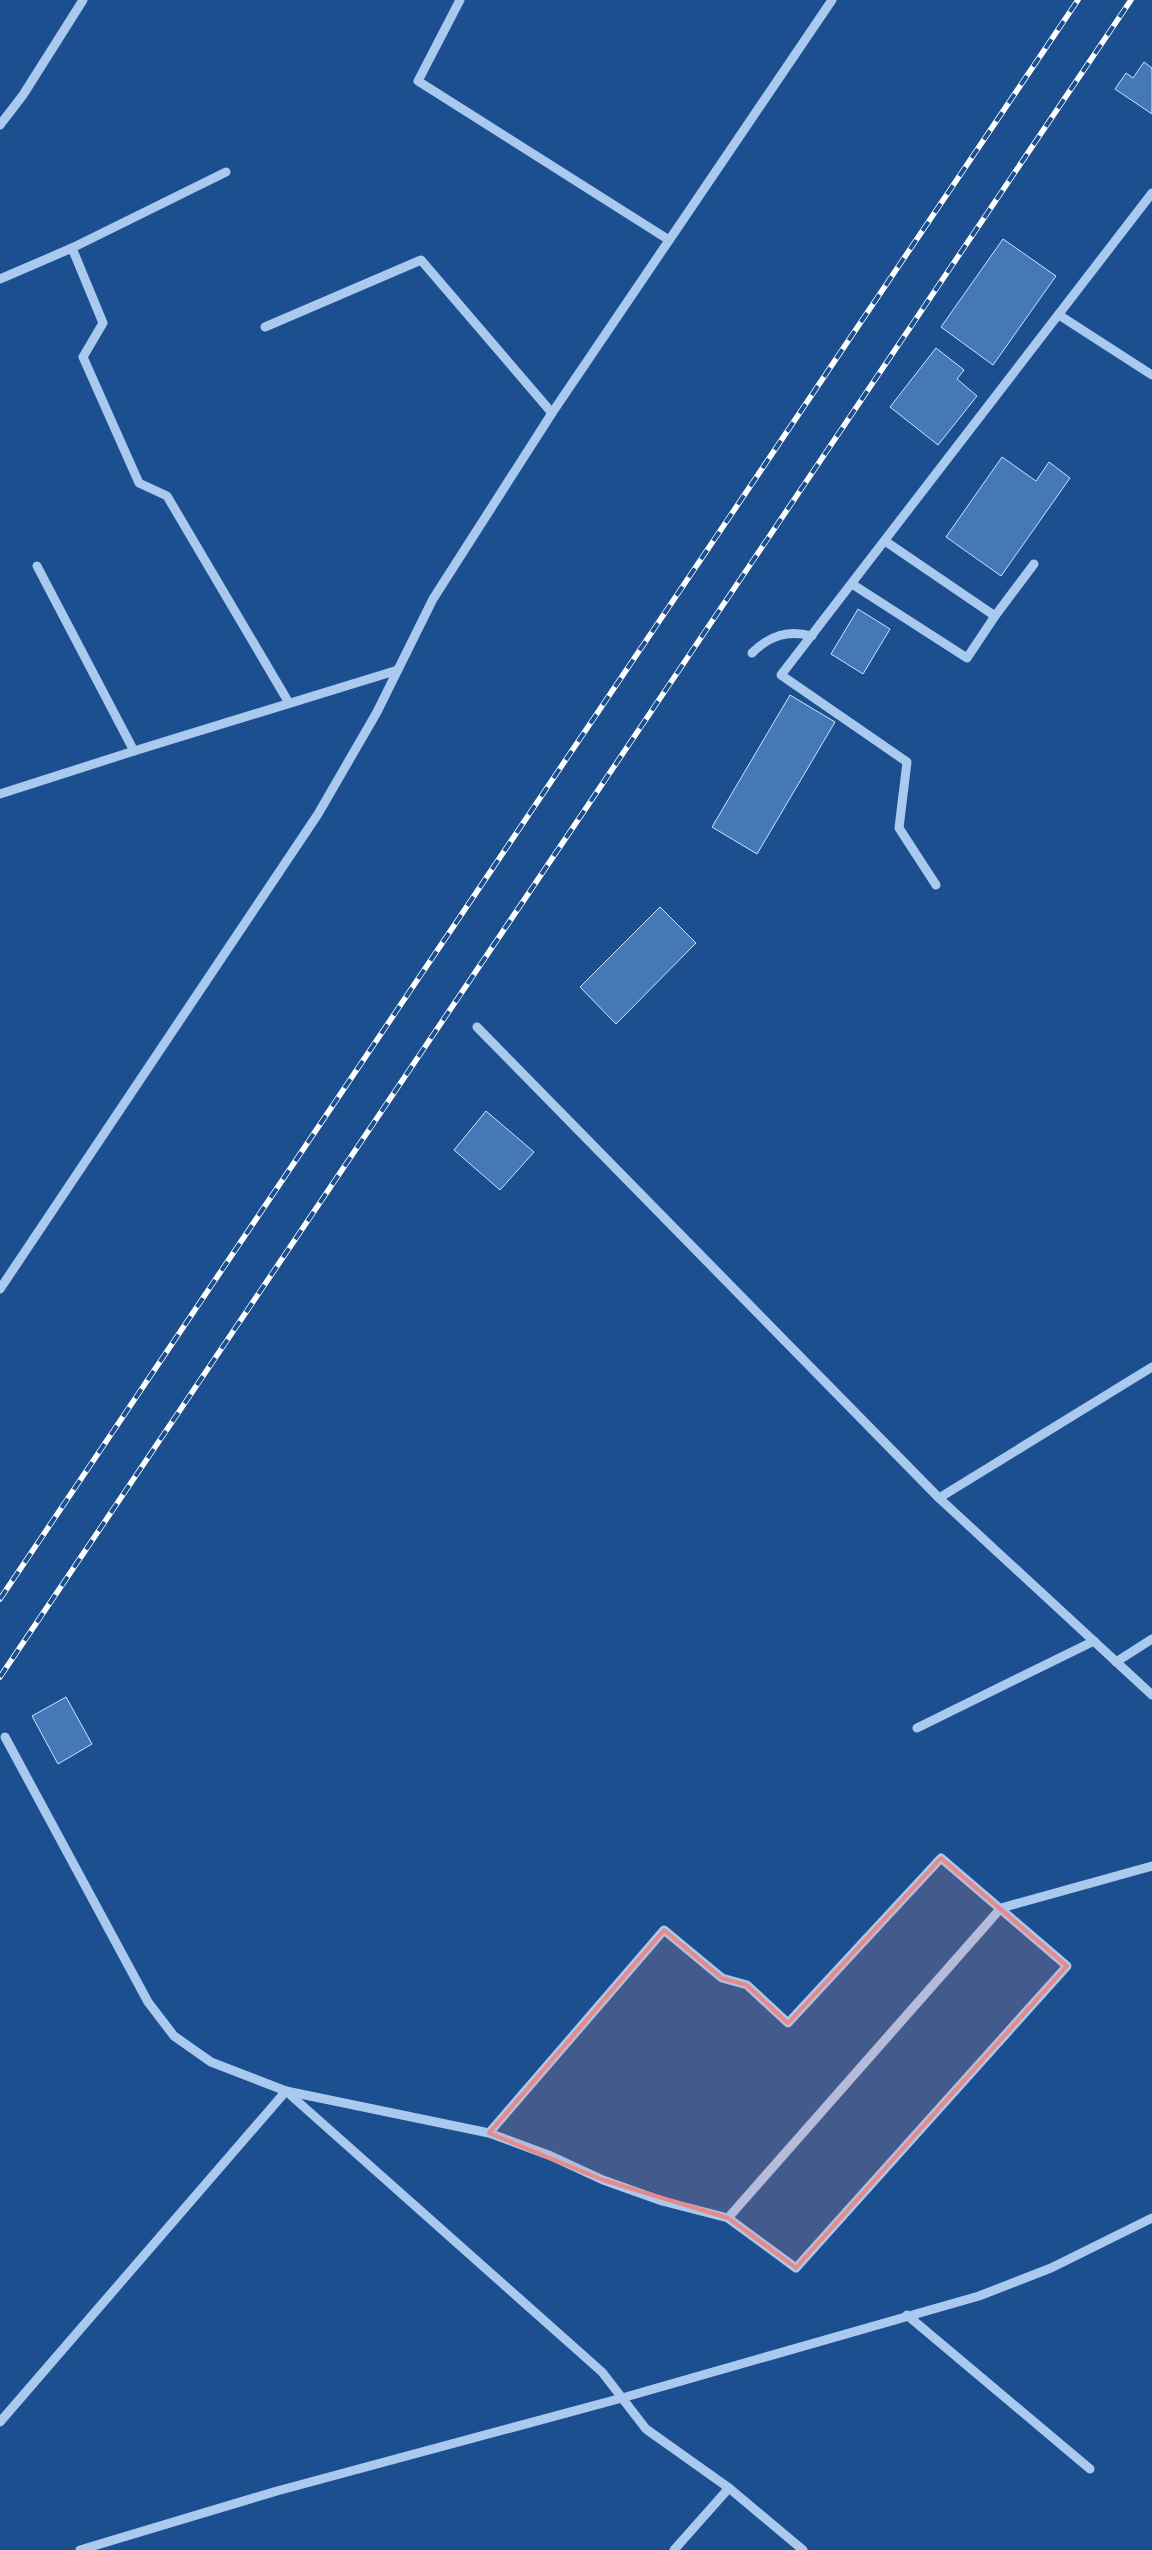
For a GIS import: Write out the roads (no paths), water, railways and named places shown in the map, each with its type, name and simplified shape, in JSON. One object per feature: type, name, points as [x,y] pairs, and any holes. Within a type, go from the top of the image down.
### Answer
[{"type":"street","points":[[0,125],[33,80],[83,0]]},
{"type":"street","points":[[460,0],[418,81],[669,240]]},
{"type":"street","points":[[0,1289],[318,814],[377,712],[432,599],[552,413],[832,0]]},
{"type":"street","points":[[0,279],[72,248],[226,172]]},
{"type":"street","points":[[936,885],[899,828],[907,762],[781,675],[1152,193]]},
{"type":"street","points":[[72,248],[103,323],[83,357],[139,483],[167,496],[289,703]]},
{"type":"street","points":[[265,327],[421,260],[552,413]]},
{"type":"street","points":[[1058,315],[1152,374]]},
{"type":"street","points":[[885,541],[995,616]]},
{"type":"street","points":[[852,584],[967,658],[995,616],[1034,564]]},
{"type":"street","points":[[38,566],[134,751]]},
{"type":"street","points":[[752,653],[765,639],[797,632],[812,636]]},
{"type":"street","points":[[0,794],[398,670]]},
{"type":"street","points":[[477,1027],[939,1498],[1152,1695]]},
{"type":"street","points":[[939,1498],[1152,1367]]},
{"type":"street","points":[[1116,1662],[1152,1639]]},
{"type":"street","points":[[917,1728],[1094,1641]]},
{"type":"street","points":[[6,1737],[148,2002],[174,2036],[211,2062],[286,2091],[489,2133],[551,2156],[603,2180],[662,2200],[728,2218],[796,2268],[1067,1966],[940,1858],[788,2023],[748,1985],[722,1978],[664,1930],[489,2133]]},
{"type":"street","points":[[728,2218],[1001,1908],[1152,1866]]},
{"type":"street","points":[[286,2091],[602,2372],[646,2429],[729,2488],[803,2550]]},
{"type":"street","points":[[0,2422],[286,2091]]},
{"type":"street","points":[[80,2550],[277,2491],[622,2398],[979,2296],[1022,2280],[1152,2218]]},
{"type":"street","points":[[907,2316],[1090,2469]]},
{"type":"street","points":[[674,2550],[729,2488]]},
{"type":"railway","points":[[0,1599],[1078,0]]},
{"type":"railway","points":[[0,1677],[1131,0]]}]
